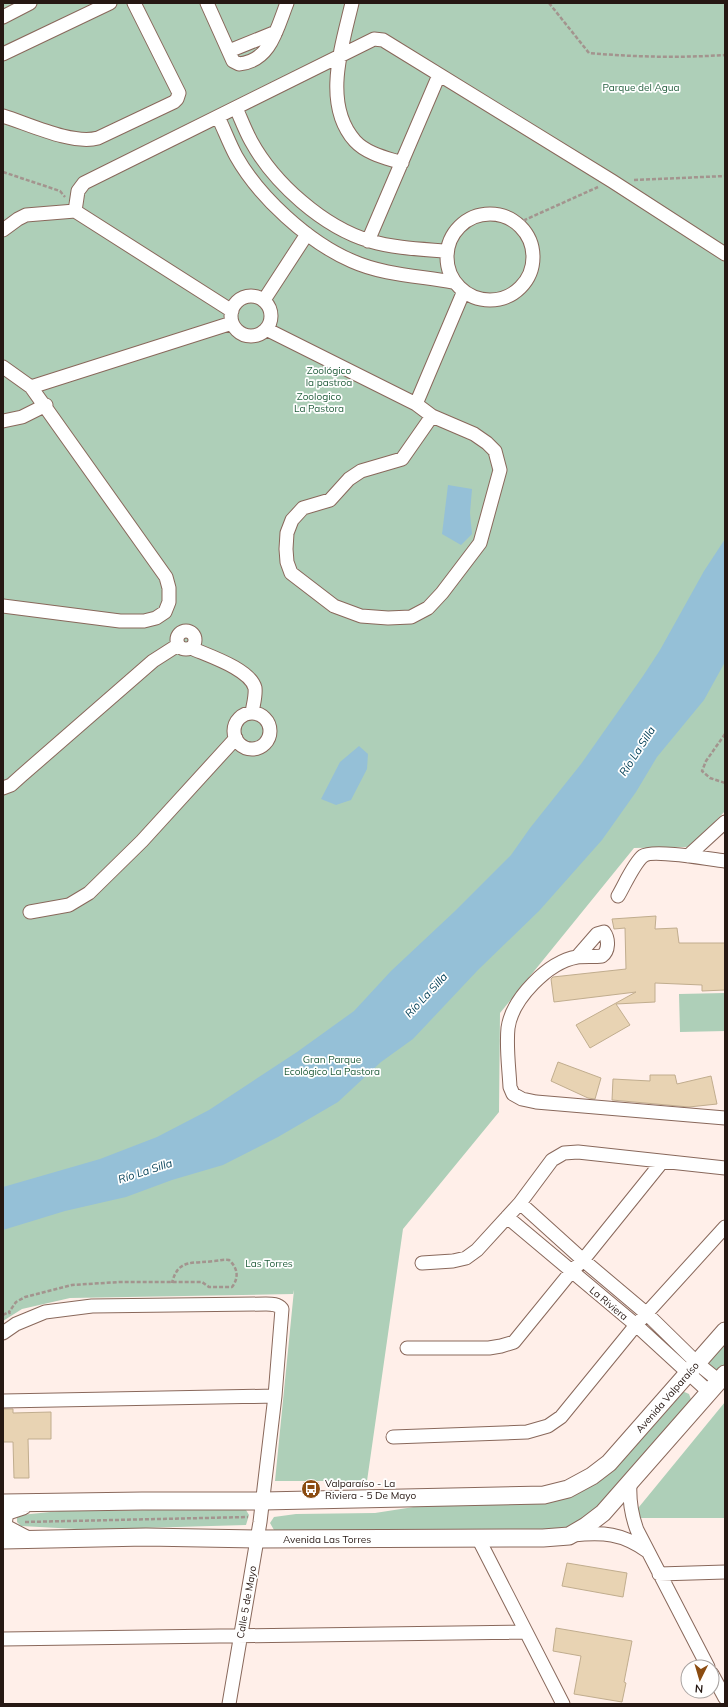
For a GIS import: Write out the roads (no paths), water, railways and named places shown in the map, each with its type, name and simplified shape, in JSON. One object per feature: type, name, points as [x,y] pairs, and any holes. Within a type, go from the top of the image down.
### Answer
[{"type":"main road","name":"Avenida Valparaíso","points":[[263,1501],[544,1495],[568,1490],[592,1476],[609,1463],[725,1331]]},
{"type":"main road","points":[[630,1483],[718,1382]]},
{"type":"main road","name":"Avenida Las Torres","points":[[3,1538],[27,1539],[146,1536],[257,1539],[543,1538],[569,1536],[586,1526],[603,1513],[630,1483]]},
{"type":"main road","points":[[27,1539],[8,1530],[5,1526],[3,1518],[4,1509],[38,1502],[263,1501]]},
{"type":"street","points":[[3,17],[30,3]]},
{"type":"street","points":[[3,54],[110,3]]},
{"type":"street","points":[[3,116],[65,137],[89,141],[174,102],[179,93],[134,3]]},
{"type":"street","points":[[207,3],[233,61],[239,64],[260,57],[270,46],[287,3]]},
{"type":"street","points":[[352,3],[340,56],[336,96],[338,109],[342,121],[356,142],[370,152],[402,163]]},
{"type":"street","points":[[75,211],[78,191],[84,183],[378,38],[612,181],[725,254]]},
{"type":"street","points":[[368,241],[439,75]]},
{"type":"street","points":[[236,108],[251,141],[265,163],[280,181],[314,212],[344,230],[368,241],[400,247],[445,251]]},
{"type":"street","points":[[218,117],[236,156],[264,195],[289,220],[323,246],[352,261],[381,270],[453,282]]},
{"type":"street","points":[[3,230],[26,215],[75,211],[232,317],[237,330],[244,334],[252,336],[260,334],[266,330],[270,322],[271,314],[269,307],[264,300],[255,296],[245,297],[237,302],[232,317]]},
{"type":"street","points":[[485,214],[504,216],[518,223],[528,236],[533,251],[532,268],[526,281],[515,292],[501,299],[488,300],[463,293],[453,282],[447,266],[445,251],[449,240],[457,228],[470,218],[485,214]]},
{"type":"street","points":[[264,300],[307,234]]},
{"type":"street","points":[[416,404],[463,293]]},
{"type":"street","points":[[31,387],[232,317]]},
{"type":"street","points":[[266,330],[416,404],[432,416],[480,438],[495,451],[498,459],[500,470],[498,480],[480,543],[442,593],[428,608],[411,617],[388,618],[361,616],[334,606],[291,573],[286,562],[286,549],[287,533],[292,520],[303,508],[330,500],[349,479],[361,472],[402,459],[432,416]]},
{"type":"street","points":[[3,367],[31,387],[46,405],[166,577],[169,588],[169,602],[165,612],[156,618],[144,621],[120,621],[3,606]]},
{"type":"street","points":[[3,421],[22,417],[46,405]]},
{"type":"street","points":[[3,788],[11,785],[153,661],[178,645],[176,642],[180,632],[191,632],[195,638],[192,648],[239,669],[250,678],[254,688],[252,713]]},
{"type":"street","points":[[252,713],[259,714],[265,718],[269,724],[270,731],[265,743],[252,749],[239,744],[234,731],[235,724],[239,718],[245,714],[252,713]]},
{"type":"street","points":[[30,912],[69,905],[89,894],[142,841],[236,738]]},
{"type":"street","points":[[688,856],[725,822]]},
{"type":"street","points":[[618,896],[640,858],[647,853],[659,853],[725,861]]},
{"type":"street","points":[[577,957],[558,963],[546,972],[535,982],[515,1008],[508,1029],[510,1087],[512,1094],[522,1099],[536,1102],[725,1118]]},
{"type":"street","points":[[422,1262],[453,1262],[466,1258],[477,1250],[520,1203],[552,1160],[564,1153],[578,1152],[725,1168]]},
{"type":"street","points":[[406,1348],[489,1348],[514,1342],[571,1272],[583,1260],[662,1162]]},
{"type":"street","name":"La Riviera","points":[[520,1203],[583,1260],[647,1314],[692,1368]]},
{"type":"street","name":"La Riviera","points":[[507,1217],[636,1326],[692,1368],[718,1382]]},
{"type":"street","points":[[393,1437],[520,1432],[548,1426],[561,1417],[636,1326],[725,1227]]},
{"type":"street","name":"Calle 5 de Mayo","points":[[3,1333],[16,1324],[45,1312],[92,1306],[275,1304],[280,1306],[282,1315],[275,1396],[263,1501],[229,1704]]},
{"type":"street","points":[[3,1401],[275,1396]]},
{"type":"street","points":[[630,1483],[629,1500],[631,1514],[637,1530],[659,1574],[707,1659]]},
{"type":"street","points":[[569,1536],[596,1533],[618,1535],[634,1542],[649,1552]]},
{"type":"street","points":[[478,1538],[563,1704]]},
{"type":"street","points":[[659,1574],[725,1572]]},
{"type":"street","points":[[3,1639],[525,1632]]},
{"type":"street","points":[[720,1686],[725,1698]]},
{"type":"water","points":[[448,485],[472,489],[470,513],[472,534],[461,545],[442,534]]},
{"type":"water","name":"Río La Silla","points":[[725,539],[725,662],[704,700],[657,757],[636,792],[602,840],[539,911],[478,970],[413,1039],[381,1062],[338,1102],[278,1137],[223,1165],[172,1180],[126,1197],[65,1211],[3,1230],[3,1187],[100,1159],[157,1137],[209,1110],[297,1052],[354,1011],[391,971],[455,911],[511,855],[530,828],[581,764],[643,676],[660,650],[704,571]]},
{"type":"water","points":[[359,746],[368,754],[367,769],[351,800],[336,805],[321,799],[340,762]]},
{"type":"place","name":"Valparaíso - La Riviera - 5 De Mayo","points":[[311,1489]]},
{"type":"park label","name":"Parque del Agua","points":[[641,87]]},
{"type":"park label","name":"Zoológico la pastroa","points":[[329,376]]},
{"type":"park label","name":"Zoologico La Pastora","points":[[319,402]]},
{"type":"park label","name":"Gran Parque Ecológico La Pastora","points":[[332,1064]]},
{"type":"park label","name":"Las Torres","points":[[269,1263]]}]
